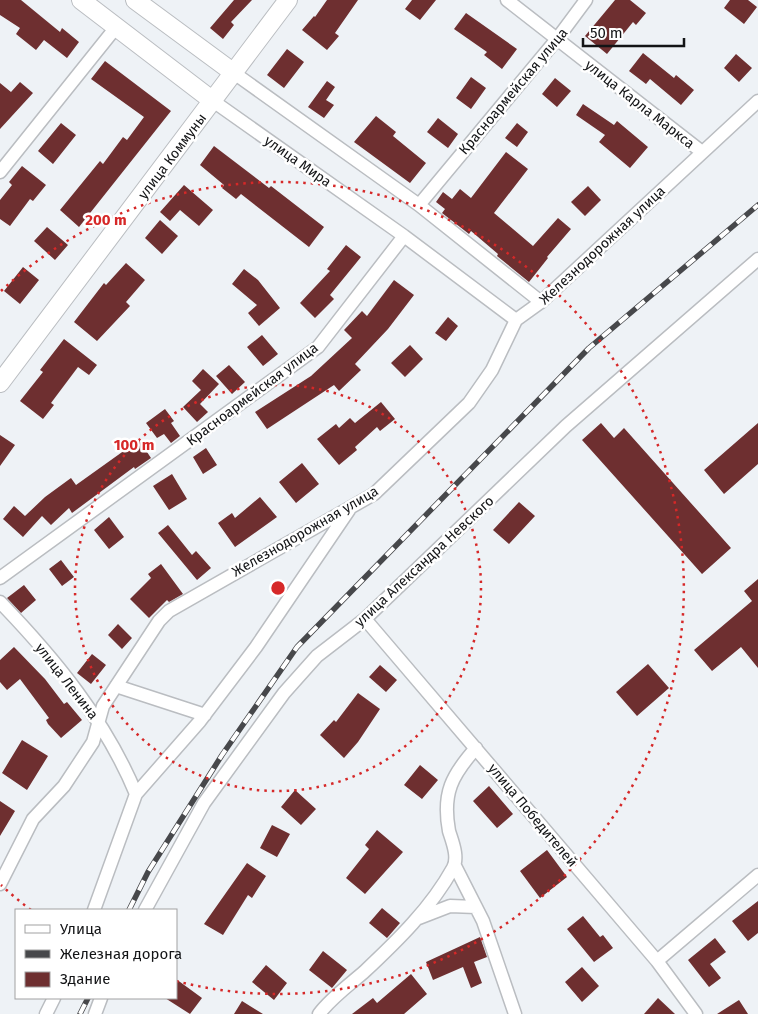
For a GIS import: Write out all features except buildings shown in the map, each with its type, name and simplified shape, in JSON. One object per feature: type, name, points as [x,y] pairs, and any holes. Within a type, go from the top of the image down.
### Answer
[{"type":"street","name":"улица Мира","points":[[82,0],[213,101],[404,236],[516,320]]},
{"type":"street","points":[[135,0],[419,205],[541,302]]},
{"type":"street","name":"улица Коммуны","points":[[0,384],[288,0]]},
{"type":"street","name":"улица Карла Маркса","points":[[507,0],[702,152]]},
{"type":"street","name":"Красноармейская улица","points":[[419,205],[557,39],[586,0]]},
{"type":"street","points":[[0,172],[117,26]]},
{"type":"street","name":"Железнодорожная улица","points":[[0,884],[33,819],[64,786],[93,742],[103,706],[169,610],[374,494],[468,403],[492,370],[516,320],[541,302],[758,101]]},
{"type":"street","name":"Красноармейская улица","points":[[0,578],[318,347],[404,236]]},
{"type":"street","name":"улица Александра Невского","points":[[146,909],[204,803],[284,693],[317,656],[365,619],[566,426],[758,259]]},
{"type":"street","points":[[94,909],[136,794],[205,715],[256,646],[350,508]]},
{"type":"street","name":"улица Ленина","points":[[0,602],[79,692],[128,773],[136,794]]},
{"type":"street","name":"улица Победителей","points":[[365,619],[657,960],[696,1014]]},
{"type":"street","points":[[116,686],[205,715]]},
{"type":"street","points":[[476,748],[457,770],[449,786],[446,805],[455,866],[483,921],[515,1014]]},
{"type":"street","points":[[319,1014],[417,919],[455,866]]},
{"type":"street","points":[[657,960],[758,875]]},
{"type":"street","points":[[417,919],[450,906],[476,907]]},
{"type":"street","points":[[46,1014],[54,999]]},
{"type":"street","points":[[95,1014],[101,999]]},
{"type":"railway","points":[[130,909],[148,872],[222,755],[297,647],[589,348],[758,205]]},
{"type":"railway","points":[[80,1014],[88,999]]}]
